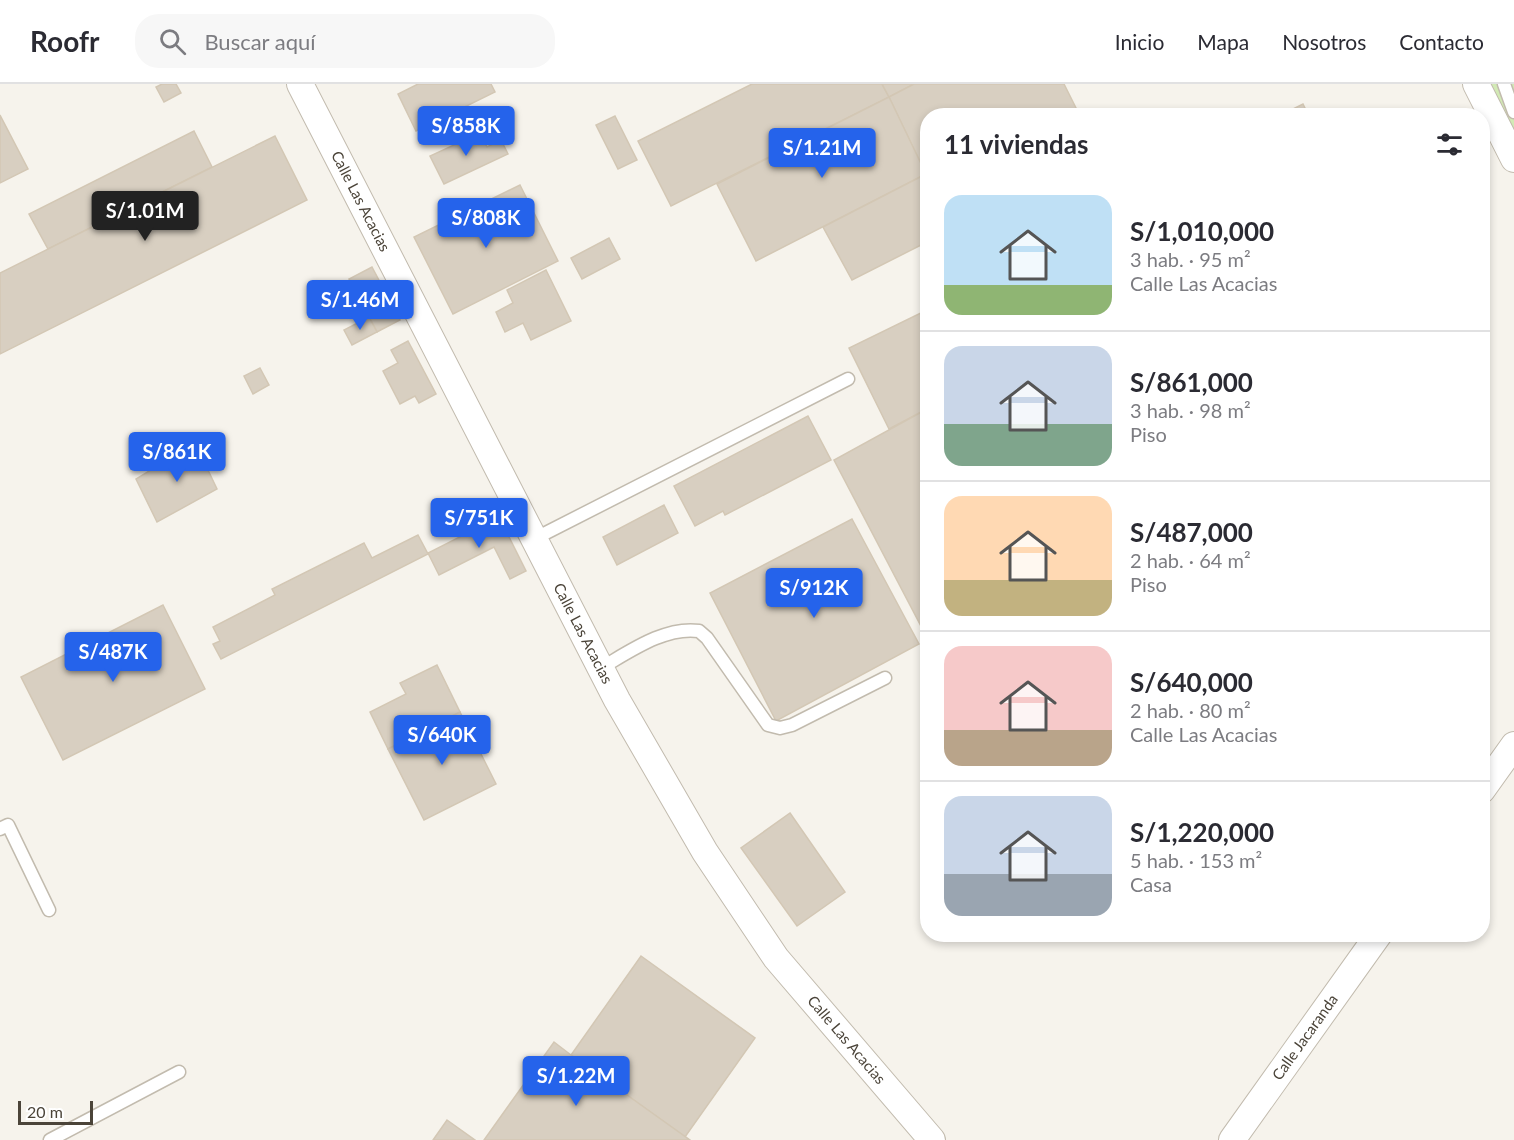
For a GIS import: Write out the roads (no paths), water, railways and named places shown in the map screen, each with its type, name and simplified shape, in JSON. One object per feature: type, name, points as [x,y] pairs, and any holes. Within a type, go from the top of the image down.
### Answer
[{"type":"street","name":"Calle Las Acacias","points":[[300,84],[601,669],[705,852],[776,958],[932,1140]]},
{"type":"street","points":[[1476,84],[1488,108]]},
{"type":"street","points":[[1490,112],[1514,159]]},
{"type":"street","points":[[1490,779],[1514,745]]},
{"type":"street","name":"Calle Jacaranda","points":[[1232,1140],[1373,942]]},
{"type":"lane","points":[[1504,84],[1514,112]]},
{"type":"lane","points":[[534,539],[849,379]]},
{"type":"lane","points":[[601,669],[636,648],[679,630],[699,631],[707,638],[768,725],[780,728],[792,725],[885,678]]},
{"type":"lane","points":[[0,829],[8,825],[49,910]]},
{"type":"lane","points":[[50,1140],[179,1072]]}]
